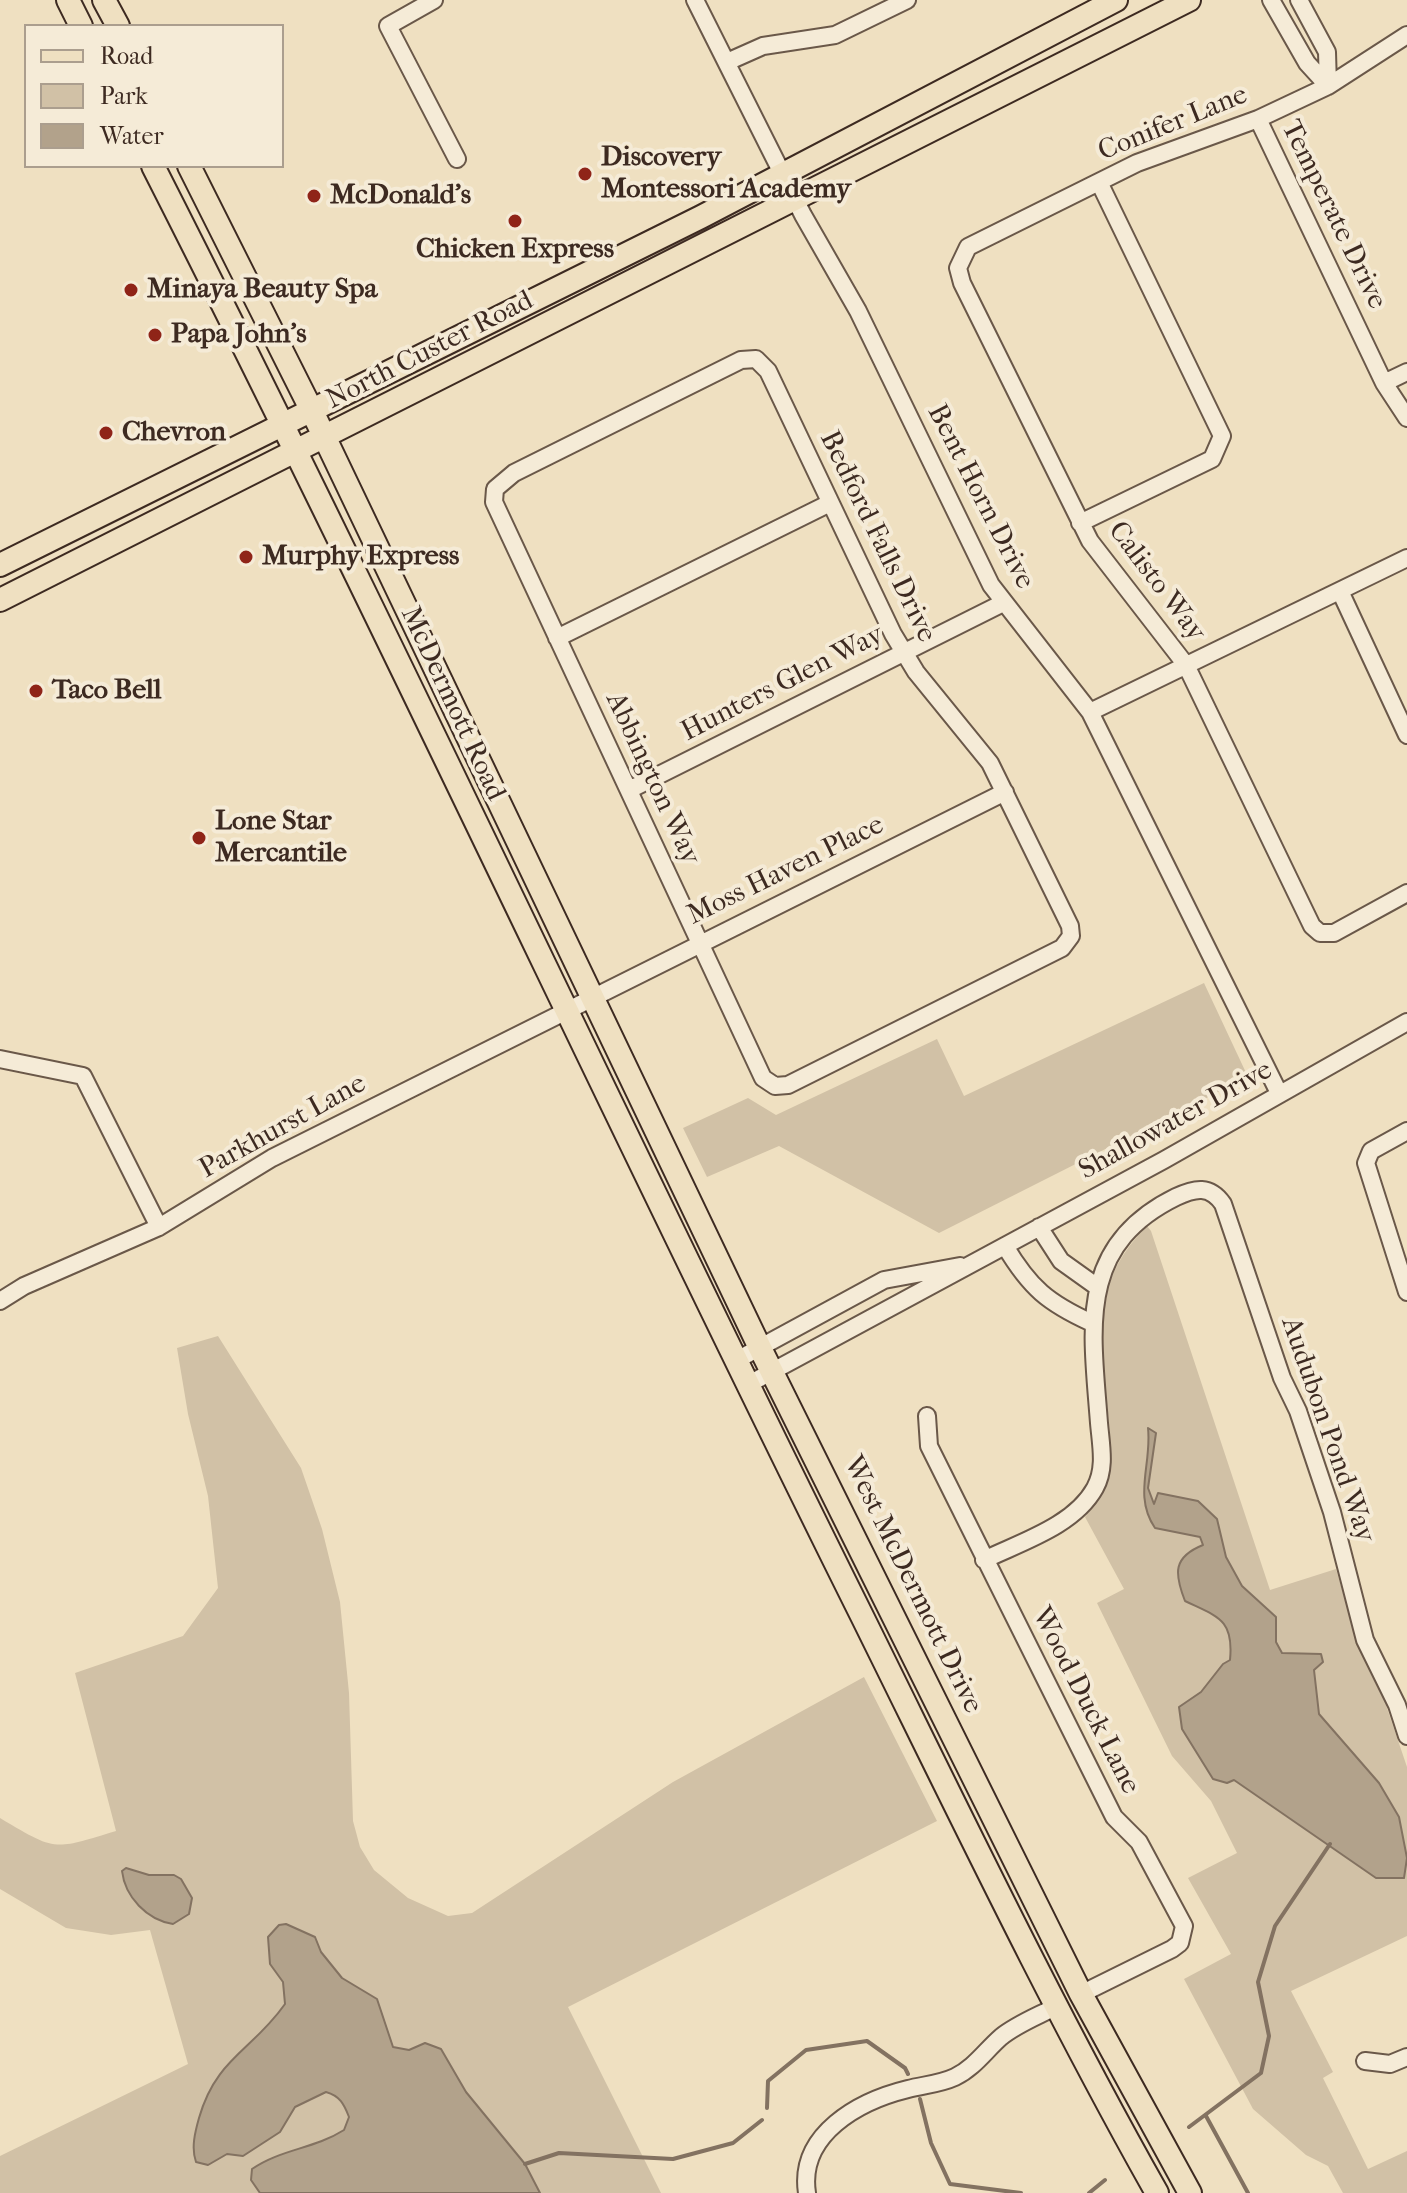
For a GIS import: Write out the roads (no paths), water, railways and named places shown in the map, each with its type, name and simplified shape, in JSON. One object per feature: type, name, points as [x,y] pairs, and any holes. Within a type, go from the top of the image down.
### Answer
[{"type":"main road","points":[[68,0],[80,24]]},
{"type":"main road","points":[[104,0],[117,24]]},
{"type":"main road","name":"North Custer Road","points":[[0,565],[594,271],[1116,0]]},
{"type":"main road","name":"North Custer Road","points":[[0,600],[1189,0]]},
{"type":"main road","name":"McDermott Road","points":[[154,168],[285,425],[566,1011]]},
{"type":"main road","points":[[164,188],[190,170]]},
{"type":"main road","name":"McDermott Road","points":[[190,170],[312,411],[592,999]]},
{"type":"main road","points":[[594,271],[608,294]]},
{"type":"main road","points":[[445,761],[472,748]]},
{"type":"main road","name":"West McDermott Drive","points":[[592,999],[760,1348],[1081,1994],[1190,2193]]},
{"type":"main road","name":"West McDermott Drive","points":[[566,1011],[735,1361],[1055,2007],[1157,2193]]},
{"type":"main road","points":[[681,1251],[707,1239]]},
{"type":"main road","points":[[1055,2007],[1081,1994]]},
{"type":"street","points":[[434,0],[388,26],[457,159]]},
{"type":"street","name":"Bent Horn Drive","points":[[695,0],[796,200],[858,311],[1003,603],[1090,712],[1279,1093]]},
{"type":"street","points":[[727,62],[763,46],[835,35],[907,0]]},
{"type":"street","points":[[1271,0],[1307,63],[1328,86]]},
{"type":"street","points":[[1299,0],[1327,52],[1328,86]]},
{"type":"street","points":[[1402,38],[1407,57]]},
{"type":"street","name":"Conifer Lane","points":[[959,260],[968,247],[1137,163],[1258,119],[1328,86],[1402,38]]},
{"type":"street","name":"Temperate Drive","points":[[1258,119],[1384,383],[1407,418]]},
{"type":"street","points":[[1080,523],[1212,459],[1221,444],[1220,427],[1099,182]]},
{"type":"street","name":"Calisto Way","points":[[959,260],[962,283],[1080,523],[1099,554],[1132,591],[1186,665],[1304,912],[1320,933],[1334,933],[1407,893]]},
{"type":"street","name":"Abbington Way","points":[[756,359],[741,360],[514,473],[495,489],[497,511],[699,943],[763,1078],[775,1086]]},
{"type":"street","name":"Bedford Falls Drive","points":[[756,359],[768,371],[904,653],[932,693],[978,744],[1005,792],[1070,926],[1069,941],[1062,948],[788,1085],[775,1086]]},
{"type":"street","points":[[1384,383],[1407,372]]},
{"type":"street","points":[[557,638],[830,503]]},
{"type":"street","points":[[1090,712],[1407,558]]},
{"type":"street","points":[[1340,591],[1407,735]]},
{"type":"street","name":"Hunters Glen Way","points":[[629,790],[1003,603]]},
{"type":"street","name":"Moss Haven Place","points":[[592,999],[1005,792]]},
{"type":"street","name":"Parkhurst Lane","points":[[3,1292],[159,1227],[272,1158],[592,999]]},
{"type":"street","name":"Shallowater Drive","points":[[747,1385],[1005,1246],[1407,1022]]},
{"type":"street","points":[[0,1059],[83,1076],[159,1227]]},
{"type":"street","points":[[1406,1285],[1366,1163],[1367,1157],[1407,1131]]},
{"type":"street","name":"Audubon Pond Way","points":[[1096,1286],[1116,1245],[1151,1210],[1193,1189],[1207,1190],[1223,1204],[1332,1512],[1365,1640],[1397,1705],[1407,1736]]},
{"type":"street","points":[[984,1560],[1069,1517],[1095,1488],[1103,1468],[1092,1323],[1096,1286],[1061,1261],[1039,1227]]},
{"type":"street","points":[[1005,1246],[1025,1279],[1048,1301],[1092,1323]]},
{"type":"street","name":"Shallowater Drive","points":[[735,1361],[871,1287],[909,1272],[970,1265]]},
{"type":"street","points":[[860,1324],[872,1307],[871,1287]]},
{"type":"street","name":"Wood Duck Lane","points":[[927,1416],[929,1446],[984,1560],[1114,1817],[1139,1842],[1184,1926],[1180,1943],[1172,1949],[1081,1994]]},
{"type":"street","points":[[807,2193],[806,2174],[814,2150],[833,2124],[878,2099],[957,2076],[1003,2036],[1055,2007]]},
{"type":"street","points":[[1365,2061],[1390,2064],[1407,2057]]},
{"type":"water","points":[[1148,1428],[1156,1433],[1148,1488],[1154,1504],[1158,1493],[1198,1501],[1217,1519],[1226,1557],[1242,1586],[1276,1617],[1276,1642],[1282,1653],[1321,1654],[1323,1662],[1314,1670],[1319,1714],[1379,1783],[1399,1817],[1407,1858],[1404,1878],[1376,1878],[1234,1780],[1227,1783],[1213,1779],[1182,1729],[1179,1707],[1201,1692],[1223,1664],[1230,1660],[1231,1646],[1221,1621],[1185,1601],[1181,1591],[1178,1574],[1181,1561],[1203,1545],[1200,1537],[1155,1528],[1149,1516],[1144,1492]]},
{"type":"water","points":[[126,1868],[149,1875],[174,1875],[181,1879],[192,1898],[189,1914],[173,1924],[154,1918],[139,1906],[128,1890],[122,1871]]},
{"type":"water","points":[[286,1924],[315,1937],[321,1952],[342,1978],[377,1999],[393,2047],[409,2050],[425,2043],[441,2049],[466,2092],[525,2164],[540,2193],[260,2193],[251,2180],[252,2169],[274,2157],[344,2130],[349,2117],[345,2108],[338,2098],[326,2092],[295,2107],[280,2132],[243,2156],[227,2154],[208,2165],[196,2162],[196,2129],[215,2081],[285,2004],[283,1982],[270,1964],[268,1937],[279,1925]]},
{"type":"waterway","points":[[1189,2127],[1261,2073],[1269,2036],[1258,1982],[1275,1926],[1330,1844]]},
{"type":"waterway","points":[[767,2108],[768,2081],[806,2050],[867,2041],[905,2068],[908,2074]]},
{"type":"waterway","points":[[920,2099],[931,2143],[950,2184],[1021,2193]]},
{"type":"waterway","points":[[1206,2116],[1248,2193]]},
{"type":"waterway","points":[[525,2164],[559,2153],[673,2159],[733,2143],[762,2120]]},
{"type":"waterway","points":[[1089,2193],[1105,2180]]},
{"type":"place","name":"Discovery Montessori Academy","points":[[585,174]]},
{"type":"place","name":"McDonald's","points":[[314,196]]},
{"type":"place","name":"Chicken Express","points":[[515,221]]},
{"type":"place","name":"Minaya Beauty Spa","points":[[131,290]]},
{"type":"place","name":"Papa John's","points":[[155,335]]},
{"type":"place","name":"Chevron","points":[[106,433]]},
{"type":"place","name":"Murphy Express","points":[[246,557]]},
{"type":"place","name":"Taco Bell","points":[[36,691]]},
{"type":"place","name":"Lone Star Mercantile","points":[[199,838]]}]
